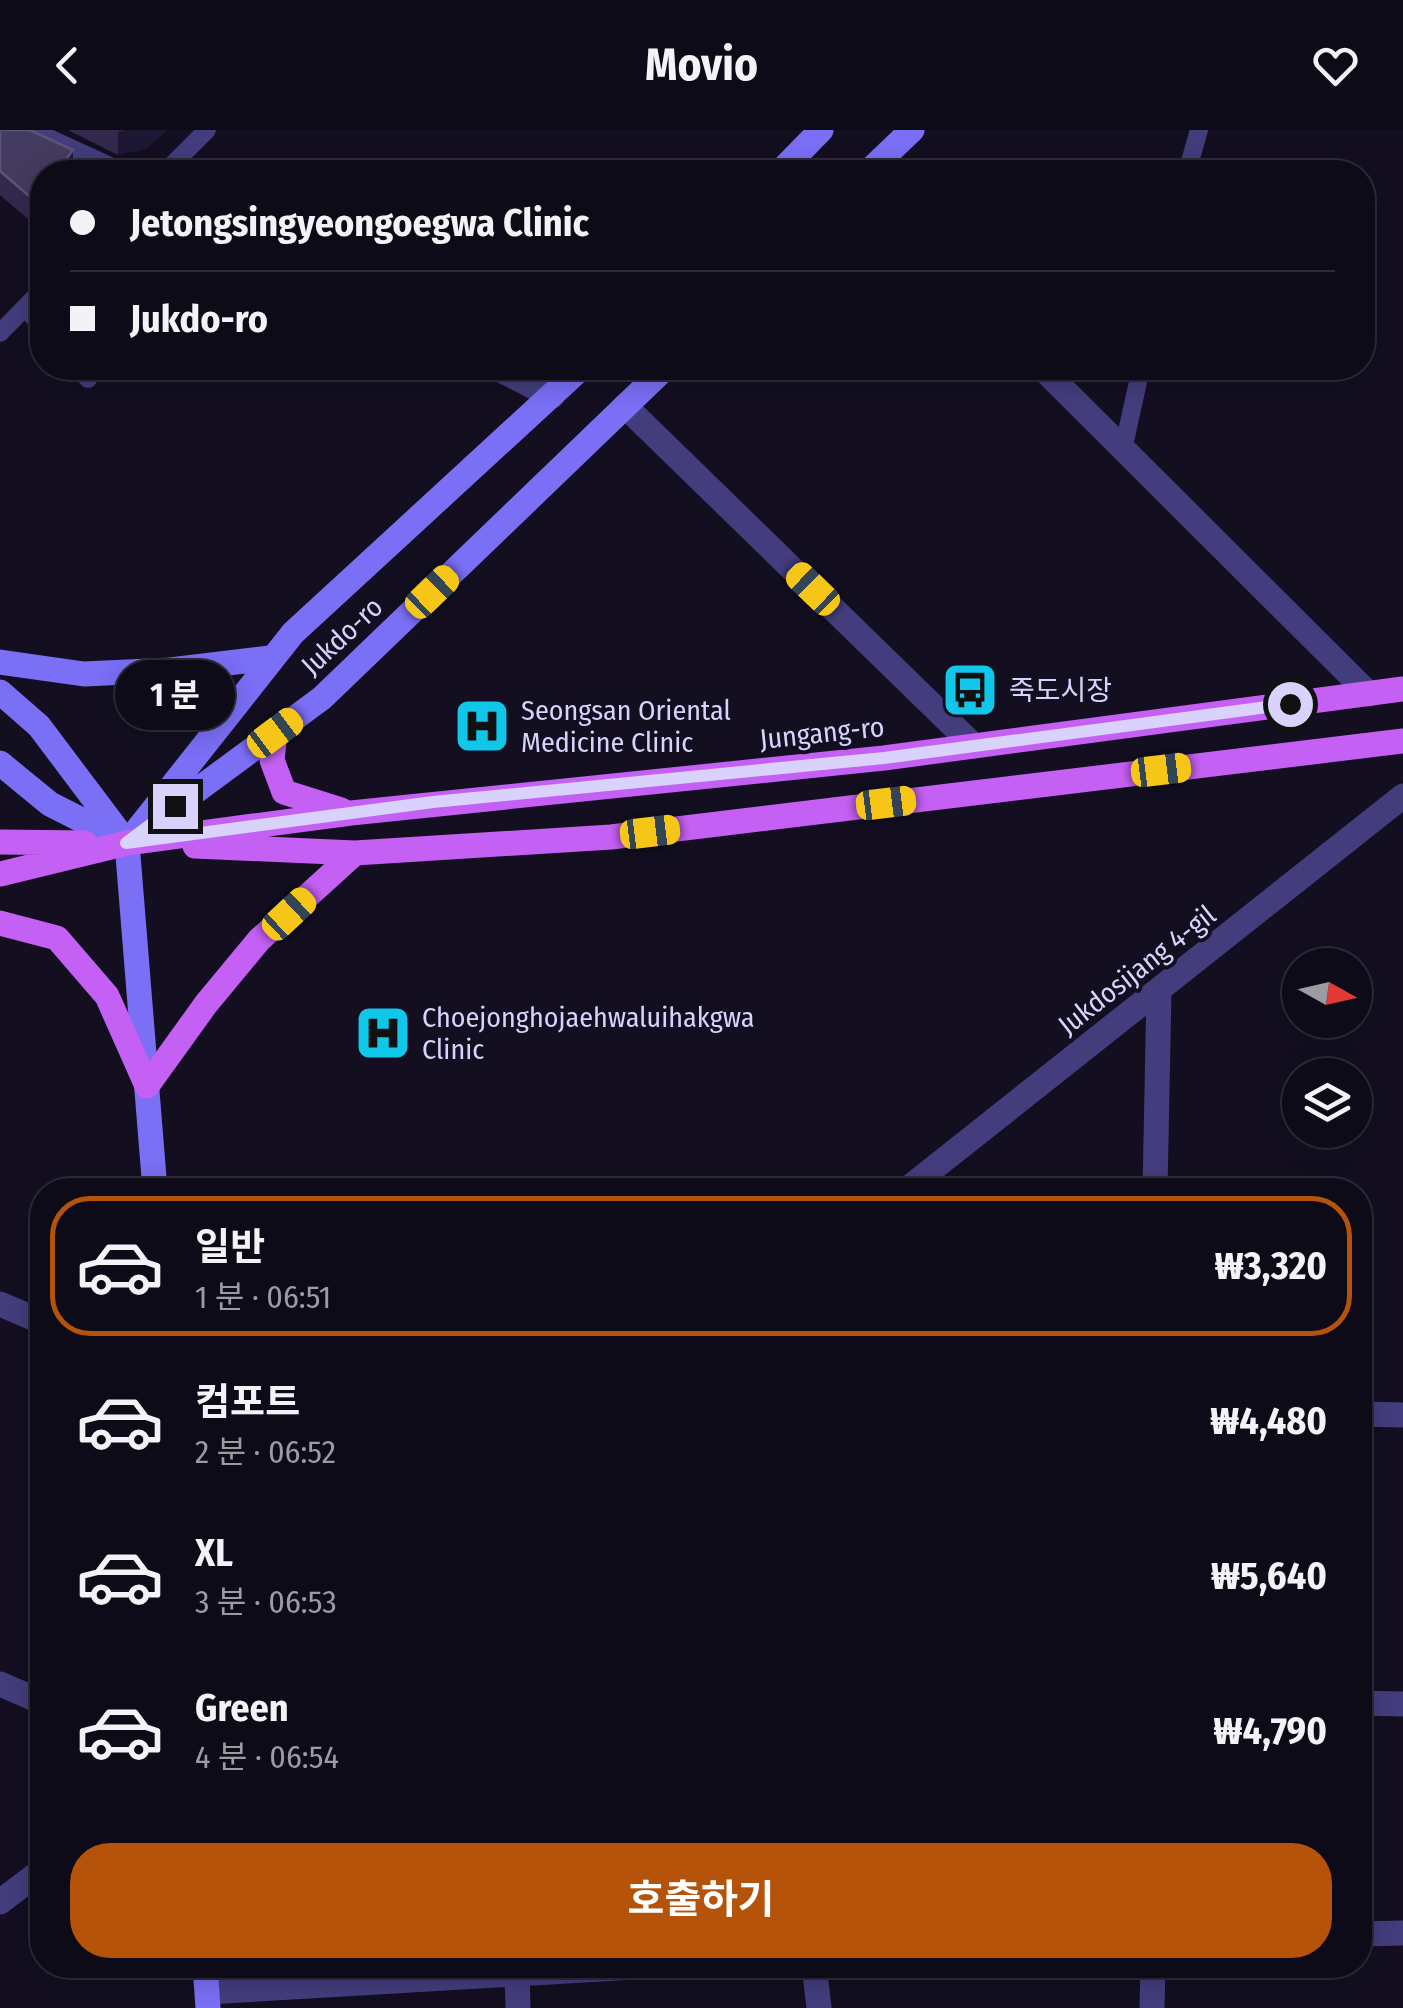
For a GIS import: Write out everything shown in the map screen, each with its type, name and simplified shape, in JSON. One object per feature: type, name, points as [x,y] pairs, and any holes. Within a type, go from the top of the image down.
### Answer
[{"type":"main road","points":[[792,160],[821,130]]},
{"type":"main road","points":[[881,160],[912,130]]},
{"type":"main road","name":"Jukdo-ro","points":[[126,843],[294,632],[569,380]]},
{"type":"main road","name":"Jukdo-ro","points":[[126,843],[322,698],[652,380]]},
{"type":"main road","points":[[0,662],[84,674],[170,670],[270,658]]},
{"type":"main road","name":"Jungang-ro","points":[[0,874],[126,843],[351,813],[974,746],[1403,689]]},
{"type":"main road","points":[[0,692],[39,726],[126,843],[154,1178]]},
{"type":"main road","points":[[275,733],[272,760],[284,792],[351,813]]},
{"type":"main road","name":"Jungang-ro","points":[[0,842],[355,853],[611,837],[1403,742]]},
{"type":"main road","points":[[0,763],[50,804],[126,843]]},
{"type":"main road","points":[[147,1086],[206,1004],[259,940],[355,853]]},
{"type":"main road","points":[[0,923],[58,938],[107,996],[147,1086]]},
{"type":"street","points":[[22,130],[88,160]]},
{"type":"street","points":[[521,380],[552,396]]},
{"type":"street","points":[[1054,380],[1369,694]]},
{"type":"street","points":[[625,406],[974,746]]},
{"type":"street","name":"Jukdosijang 4-gil","points":[[921,1178],[1403,796]]},
{"type":"street","points":[[1155,1178],[1159,992]]},
{"type":"street","points":[[0,1304],[30,1317]]},
{"type":"street","points":[[1372,1414],[1403,1415]]},
{"type":"street","points":[[0,1684],[30,1697]]},
{"type":"street","points":[[1372,1703],[1403,1704]]},
{"type":"street","points":[[0,1902],[30,1879]]},
{"type":"street","points":[[1372,1934],[1403,1933]]},
{"type":"street","points":[[208,2000],[469,1978]]},
{"type":"street","points":[[517,1978],[518,2008]]},
{"type":"street","points":[[816,1978],[820,2008]]},
{"type":"street","points":[[1152,2008],[1153,1978]]},
{"type":"lane","points":[[177,160],[208,130]]},
{"type":"lane","points":[[1190,160],[1199,130]]},
{"type":"lane","points":[[0,332],[30,301]]},
{"type":"lane","points":[[24,306],[30,313]]},
{"type":"lane","points":[[1123,450],[1138,380]]},
{"type":"building","points":[[0,130],[30,130],[73,150],[66,160],[30,160],[30,197],[0,171]]},
{"type":"place","name":"죽도시장","points":[[970,690]]},
{"type":"place","name":"Seongsan Oriental Medicine Clinic","points":[[482,726]]},
{"type":"place","name":"Choejonghojaehwaluihakgwa Clinic","points":[[383,1033]]},
{"type":"route","points":[[175,806],[126,843],[433,802],[884,758],[1290,704]]}]
